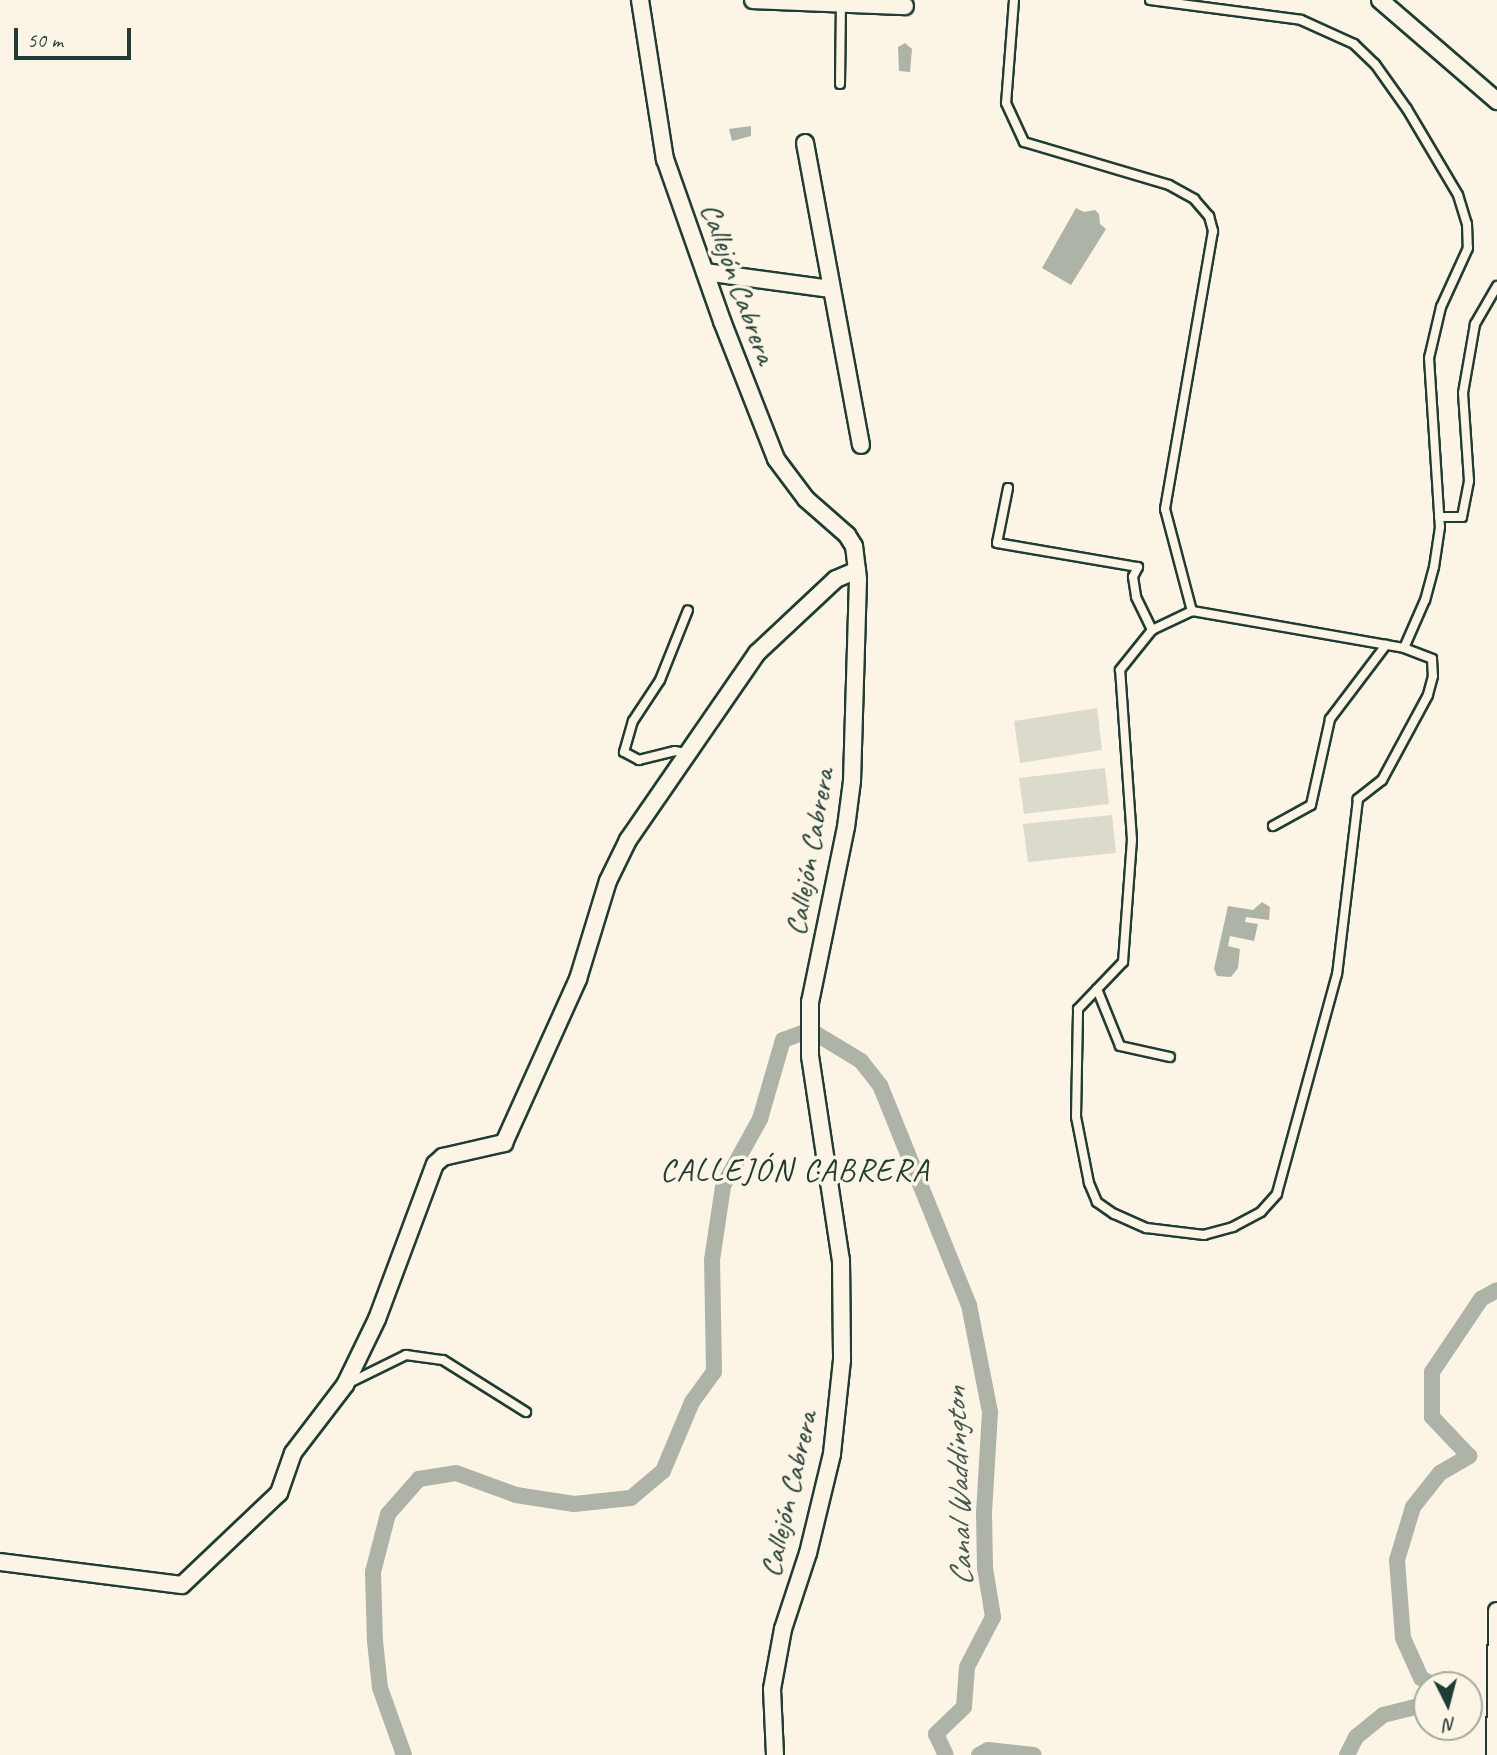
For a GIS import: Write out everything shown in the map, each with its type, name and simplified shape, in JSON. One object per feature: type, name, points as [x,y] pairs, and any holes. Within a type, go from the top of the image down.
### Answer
[{"type":"street","name":"Callejón Cabrera","points":[[640,0],[660,139],[705,272],[776,458],[806,499],[847,534],[854,546],[858,570],[852,780],[846,827],[810,1002],[810,1046],[841,1260],[842,1360],[832,1454],[808,1553],[783,1629],[772,1689],[775,1755]]},
{"type":"street","points":[[753,0],[905,6]]},
{"type":"street","points":[[1380,0],[1497,102]]},
{"type":"street","points":[[805,143],[860,445]]},
{"type":"street","points":[[705,272],[831,289]]},
{"type":"street","points":[[0,1562],[182,1585],[279,1493],[293,1453],[345,1385],[377,1319],[435,1164],[443,1157],[504,1143],[578,979],[608,881],[628,840],[757,653],[836,579],[858,570]]},
{"type":"street","points":[[1494,1755],[1497,1611]]},
{"type":"lane","points":[[1014,0],[1006,103],[1024,142],[1169,185],[1194,199],[1209,216],[1213,231],[1165,509],[1192,611]]},
{"type":"lane","points":[[1150,0],[1301,20],[1354,44],[1376,64],[1399,97],[1458,195],[1467,224],[1468,248],[1441,307],[1429,358],[1439,517],[1434,566],[1425,600],[1404,648]]},
{"type":"lane","points":[[840,84],[841,4]]},
{"type":"lane","points":[[1439,517],[1462,517],[1469,481],[1463,393],[1475,324],[1497,285]]},
{"type":"lane","points":[[1008,488],[997,543],[1138,567],[1133,578],[1136,597],[1152,630]]},
{"type":"lane","points":[[687,753],[675,751],[639,760],[624,752],[633,721],[660,680],[688,610]]},
{"type":"lane","points":[[1192,611],[1404,648],[1432,659],[1433,676],[1428,695],[1382,780],[1358,799],[1337,974],[1277,1194],[1261,1212],[1233,1227],[1204,1236],[1146,1228],[1114,1214],[1097,1202],[1089,1183],[1076,1116],[1078,1009],[1123,962],[1132,840],[1120,670],[1152,630],[1192,611]]},
{"type":"lane","points":[[1273,826],[1311,805],[1330,719],[1386,645]]},
{"type":"lane","points":[[1097,989],[1120,1045],[1170,1057]]},
{"type":"lane","points":[[345,1385],[406,1355],[443,1360],[526,1412]]},
{"type":"shaded area","points":[[905,43],[912,49],[910,72],[899,71],[898,47]]},
{"type":"shaded area","points":[[751,126],[751,136],[732,141],[729,129]]},
{"type":"shaded area","points":[[1076,208],[1084,212],[1095,210],[1099,214],[1100,224],[1106,229],[1071,285],[1042,268]]},
{"type":"shaded area","points":[[1097,708],[1102,750],[1020,763],[1014,721]]},
{"type":"shaded area","points":[[1105,768],[1109,804],[1024,814],[1019,778]]},
{"type":"shaded area","points":[[1112,815],[1116,853],[1028,862],[1023,824]]},
{"type":"shaded area","points":[[1262,902],[1270,907],[1269,920],[1246,917],[1245,922],[1258,924],[1254,941],[1230,936],[1228,946],[1240,949],[1238,968],[1231,977],[1217,976],[1214,969],[1228,906],[1253,910]]},
{"type":"waterway","name":"Canal Waddington","points":[[404,1755],[380,1688],[375,1641],[373,1572],[388,1514],[419,1479],[456,1473],[516,1495],[574,1504],[631,1498],[663,1471],[692,1402],[714,1372],[712,1260],[723,1186],[760,1119],[783,1040],[810,1030],[861,1061],[880,1085],[969,1305],[990,1412],[984,1514],[985,1568],[993,1617],[967,1667],[964,1707],[936,1734],[946,1755]]},
{"type":"waterway","name":"Canal Waddington","points":[[1418,1671],[1403,1638],[1397,1560],[1413,1507],[1440,1473],[1469,1456],[1432,1417],[1432,1372],[1481,1299],[1497,1290]]},
{"type":"waterway","name":"Canal Waddington","points":[[1347,1755],[1356,1737],[1383,1715],[1413,1708]]},
{"type":"waterway","name":"Canal Waddington","points":[[979,1755],[988,1750],[1034,1755]]},
{"type":"district","name":"CALLEJÓN CABRERA","points":[[795,1170]]}]
